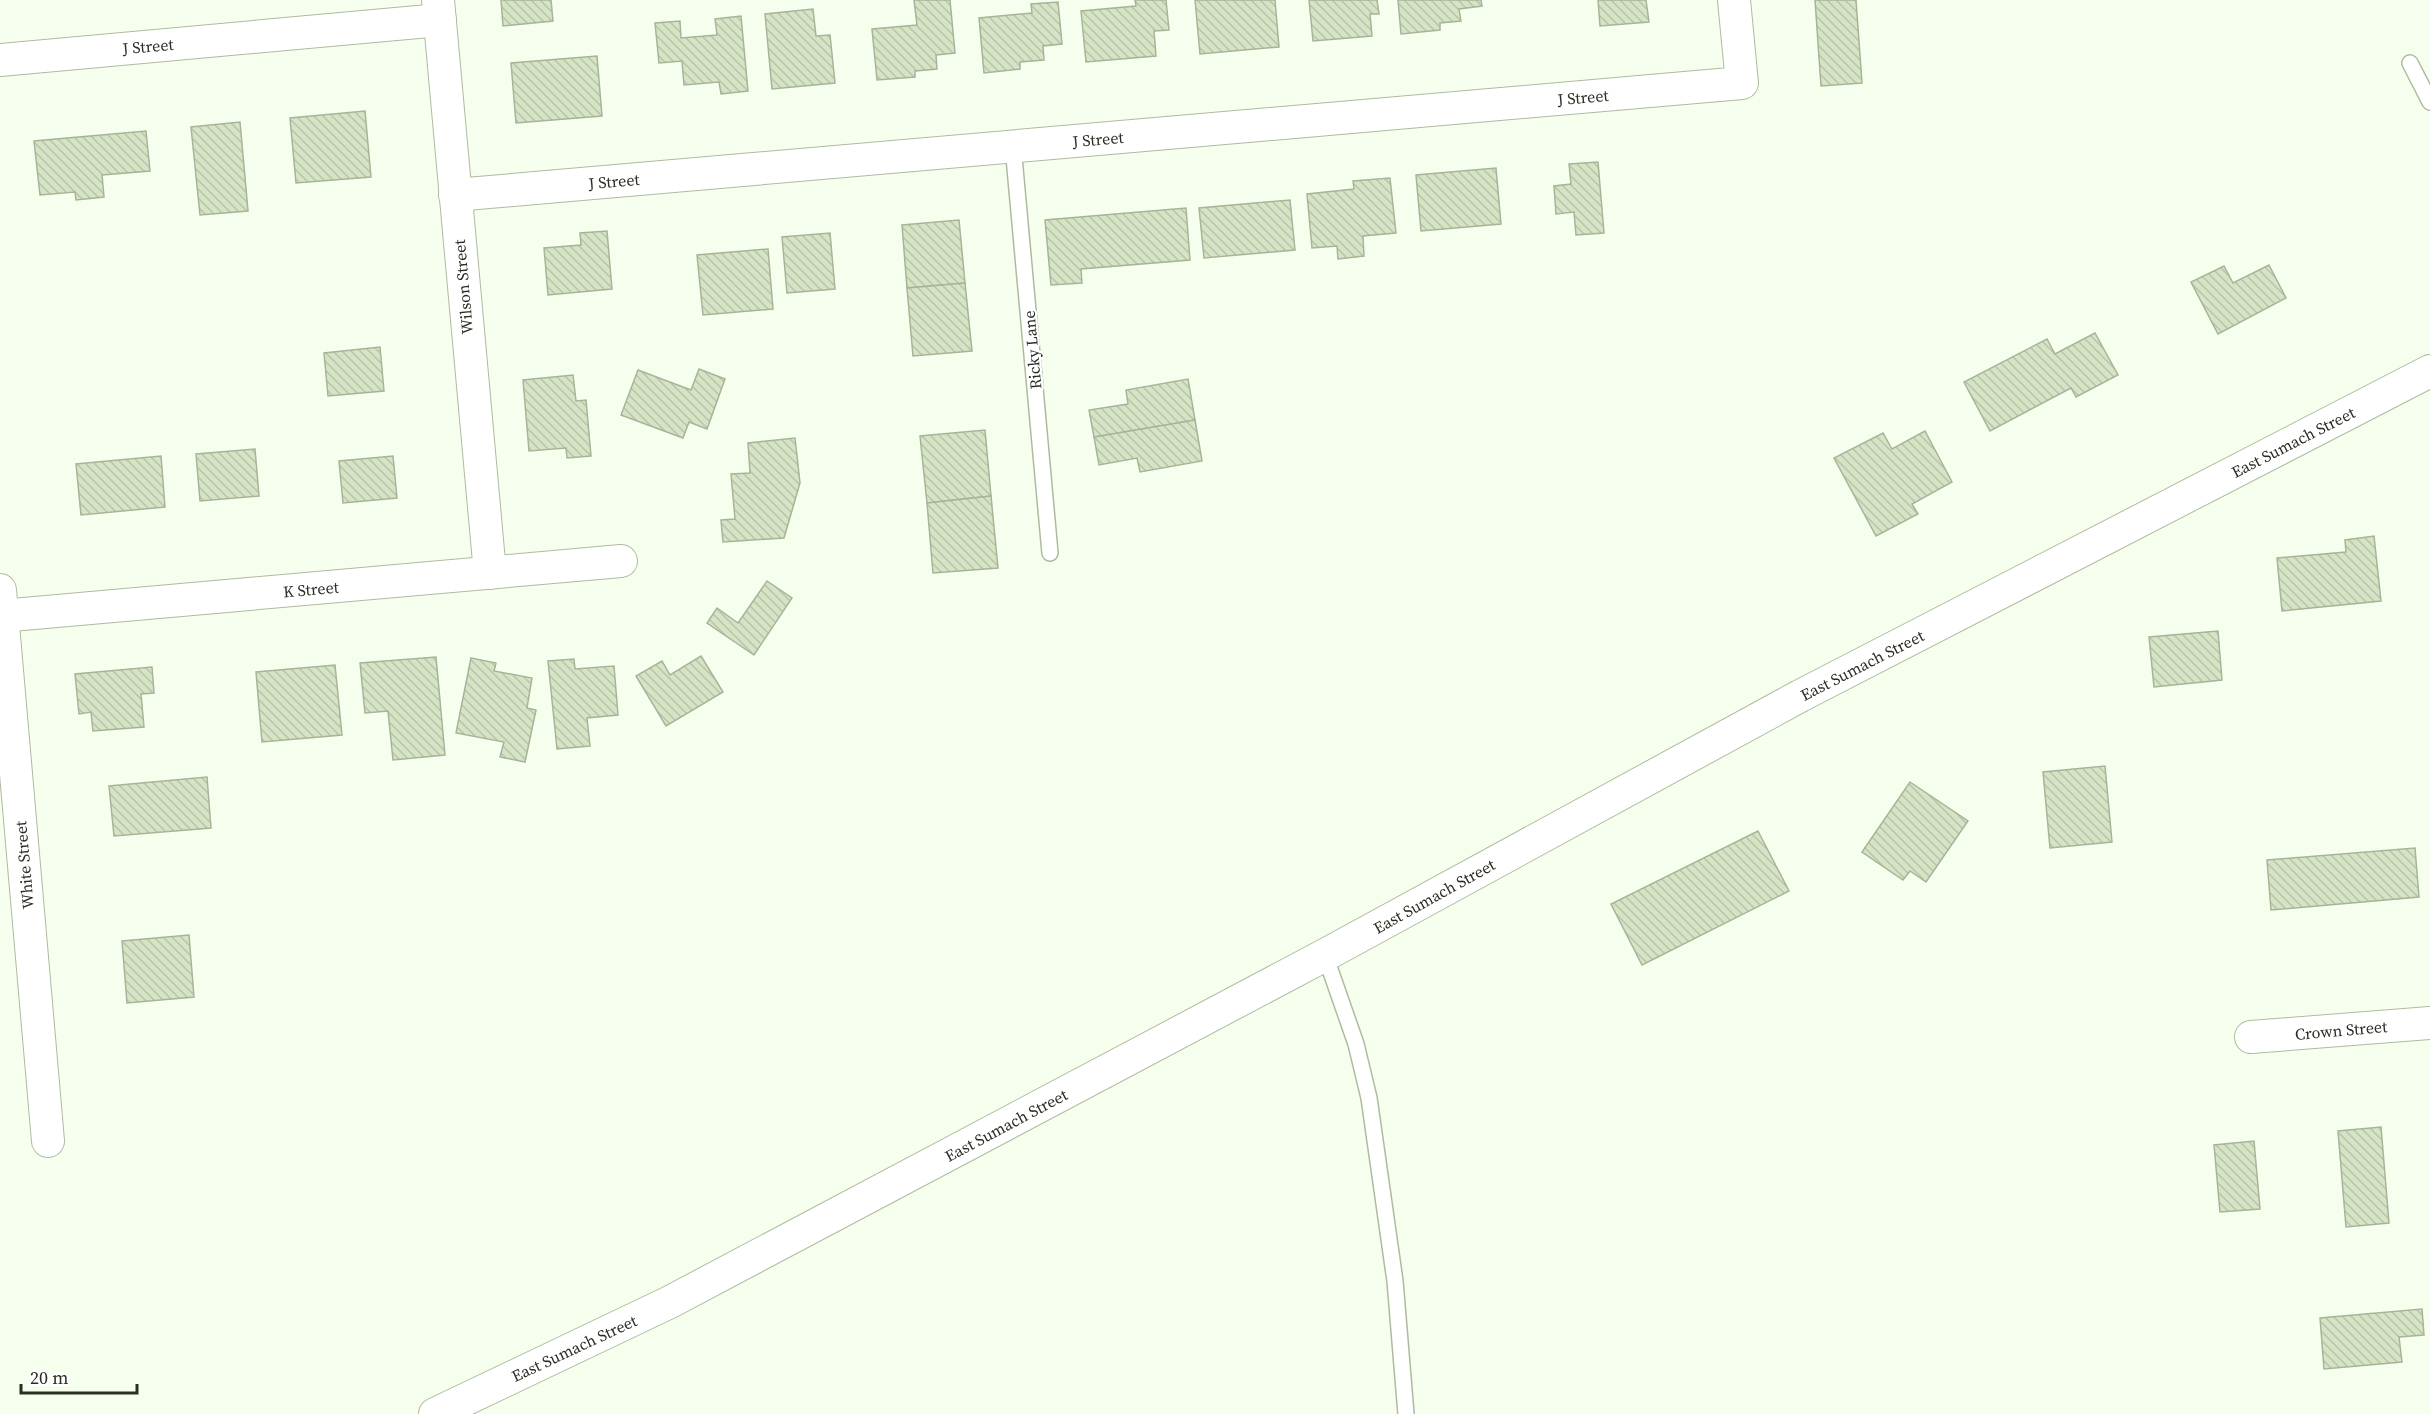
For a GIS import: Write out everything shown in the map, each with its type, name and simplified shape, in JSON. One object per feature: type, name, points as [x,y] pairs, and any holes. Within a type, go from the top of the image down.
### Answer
[{"type":"street","name":"J Street","points":[[455,195],[1742,83],[1734,0]]},
{"type":"street","name":"J Street","points":[[0,60],[439,10]]},
{"type":"street","name":"Wilson Street","points":[[439,10],[490,573]]},
{"type":"street","name":"East Sumach Street","points":[[435,1414],[670,1302],[1324,955],[1800,696],[2430,371]]},
{"type":"street","name":"K Street","points":[[1,607],[490,573],[621,561]]},
{"type":"street","name":"White Street","points":[[1,607],[48,1141]]},
{"type":"street","name":"Crown Street","points":[[2251,1037],[2430,1023]]},
{"type":"lane","points":[[2410,63],[2430,102]]},
{"type":"lane","name":"Ricky Lane","points":[[1013,146],[1050,554]]},
{"type":"lane","points":[[1324,955],[1356,1044],[1369,1098],[1395,1281],[1406,1414]]},
{"type":"building","points":[[501,0],[551,0],[553,21],[503,26]]},
{"type":"building","points":[[914,0],[950,0],[955,53],[936,55],[937,69],[915,71],[915,77],[877,80],[872,29],[917,25]]},
{"type":"building","points":[[1135,0],[1166,0],[1169,30],[1154,31],[1156,56],[1086,62],[1081,11],[1136,6]]},
{"type":"building","points":[[1195,0],[1275,0],[1279,47],[1200,54]]},
{"type":"building","points":[[1309,0],[1377,0],[1379,14],[1370,14],[1372,36],[1313,41]]},
{"type":"building","points":[[1398,0],[1481,0],[1482,6],[1459,9],[1461,21],[1440,23],[1440,30],[1401,34]]},
{"type":"building","points":[[1598,0],[1646,0],[1649,22],[1600,26]]},
{"type":"building","points":[[1815,0],[1856,0],[1862,83],[1821,86]]},
{"type":"building","points":[[1058,2],[1062,44],[1043,46],[1044,60],[1020,62],[1020,69],[984,73],[979,18],[1032,13],[1031,4]]},
{"type":"building","points":[[813,9],[816,36],[830,35],[835,83],[772,89],[765,14]]},
{"type":"building","points":[[741,16],[748,91],[721,94],[719,82],[684,85],[682,61],[659,63],[655,23],[680,21],[681,38],[717,35],[715,19]]},
{"type":"building","points":[[597,56],[602,116],[516,123],[511,63]]},
{"type":"building","points":[[365,111],[371,177],[296,183],[290,118]]},
{"type":"building","points":[[240,122],[248,211],[200,215],[191,127]]},
{"type":"building","points":[[146,131],[150,171],[102,175],[104,197],[76,200],[75,192],[40,195],[34,141]]},
{"type":"building","points":[[1598,162],[1604,233],[1576,235],[1574,212],[1556,214],[1554,186],[1571,184],[1569,164]]},
{"type":"building","points":[[1496,168],[1501,224],[1421,231],[1416,175]]},
{"type":"building","points":[[1390,178],[1396,233],[1363,236],[1364,256],[1338,259],[1337,246],[1312,248],[1307,194],[1354,189],[1353,181]]},
{"type":"building","points":[[1290,200],[1295,250],[1204,258],[1199,208]]},
{"type":"building","points":[[1186,208],[1190,260],[1081,269],[1082,283],[1051,285],[1045,220]]},
{"type":"building","points":[[959,220],[965,283],[907,288],[902,225]]},
{"type":"building","points":[[607,231],[612,289],[548,295],[544,248],[581,245],[580,233]]},
{"type":"building","points":[[830,233],[835,289],[787,293],[782,237]]},
{"type":"building","points":[[768,249],[773,309],[703,315],[697,255]]},
{"type":"building","points":[[2269,265],[2286,298],[2218,334],[2191,282],[2224,266],[2233,283]]},
{"type":"building","points":[[965,283],[972,351],[913,356],[907,288]]},
{"type":"building","points":[[2095,333],[2118,375],[2076,397],[2071,388],[1990,431],[1964,382],[2047,339],[2055,354]]},
{"type":"building","points":[[380,347],[384,391],[328,396],[324,353]]},
{"type":"building","points":[[699,369],[725,379],[707,429],[689,422],[683,438],[621,415],[638,370],[691,390]]},
{"type":"building","points":[[573,375],[576,401],[586,400],[591,456],[567,458],[566,448],[529,451],[523,380]]},
{"type":"building","points":[[1188,379],[1195,420],[1094,437],[1089,410],[1128,404],[1126,390]]},
{"type":"building","points":[[1195,420],[1202,461],[1140,472],[1137,458],[1099,465],[1094,437]]},
{"type":"building","points":[[985,430],[991,496],[927,503],[920,436]]},
{"type":"building","points":[[1925,431],[1952,482],[1912,504],[1918,514],[1876,536],[1834,458],[1883,433],[1892,449]]},
{"type":"building","points":[[795,438],[800,483],[784,538],[723,542],[721,520],[735,519],[731,474],[750,473],[748,443]]},
{"type":"building","points":[[255,449],[259,496],[200,501],[196,454]]},
{"type":"building","points":[[161,456],[165,507],[81,515],[76,464]]},
{"type":"building","points":[[393,456],[397,498],[343,503],[339,461]]},
{"type":"building","points":[[991,496],[998,568],[933,573],[927,503]]},
{"type":"building","points":[[2374,536],[2381,601],[2282,611],[2277,558],[2346,552],[2345,540]]},
{"type":"building","points":[[767,581],[792,598],[754,655],[707,623],[717,608],[738,623]]},
{"type":"building","points":[[2218,631],[2222,680],[2154,687],[2149,637]]},
{"type":"building","points":[[701,656],[723,692],[666,726],[636,676],[662,661],[670,675]]},
{"type":"building","points":[[436,657],[445,755],[393,760],[388,711],[365,713],[360,663]]},
{"type":"building","points":[[471,658],[496,663],[494,671],[532,678],[527,708],[536,710],[525,762],[500,757],[504,742],[456,733]]},
{"type":"building","points":[[574,659],[575,669],[614,666],[618,715],[587,718],[590,746],[557,749],[548,661]]},
{"type":"building","points":[[335,665],[342,735],[262,742],[256,672]]},
{"type":"building","points":[[152,667],[154,693],[141,694],[144,727],[93,731],[91,712],[79,714],[75,674]]},
{"type":"building","points":[[2105,766],[2112,842],[2050,848],[2043,772]]},
{"type":"building","points":[[207,777],[211,828],[114,836],[109,786]]},
{"type":"building","points":[[1910,782],[1968,821],[1926,882],[1910,871],[1903,880],[1862,852]]},
{"type":"building","points":[[1758,831],[1789,891],[1642,965],[1611,904]]},
{"type":"building","points":[[2415,848],[2419,897],[2271,910],[2267,860]]},
{"type":"building","points":[[189,935],[194,997],[127,1003],[122,941]]},
{"type":"building","points":[[2381,1127],[2389,1223],[2346,1227],[2338,1131]]},
{"type":"building","points":[[2254,1141],[2260,1209],[2220,1212],[2214,1145]]},
{"type":"building","points":[[2422,1309],[2424,1335],[2399,1337],[2402,1362],[2324,1369],[2320,1318]]}]
